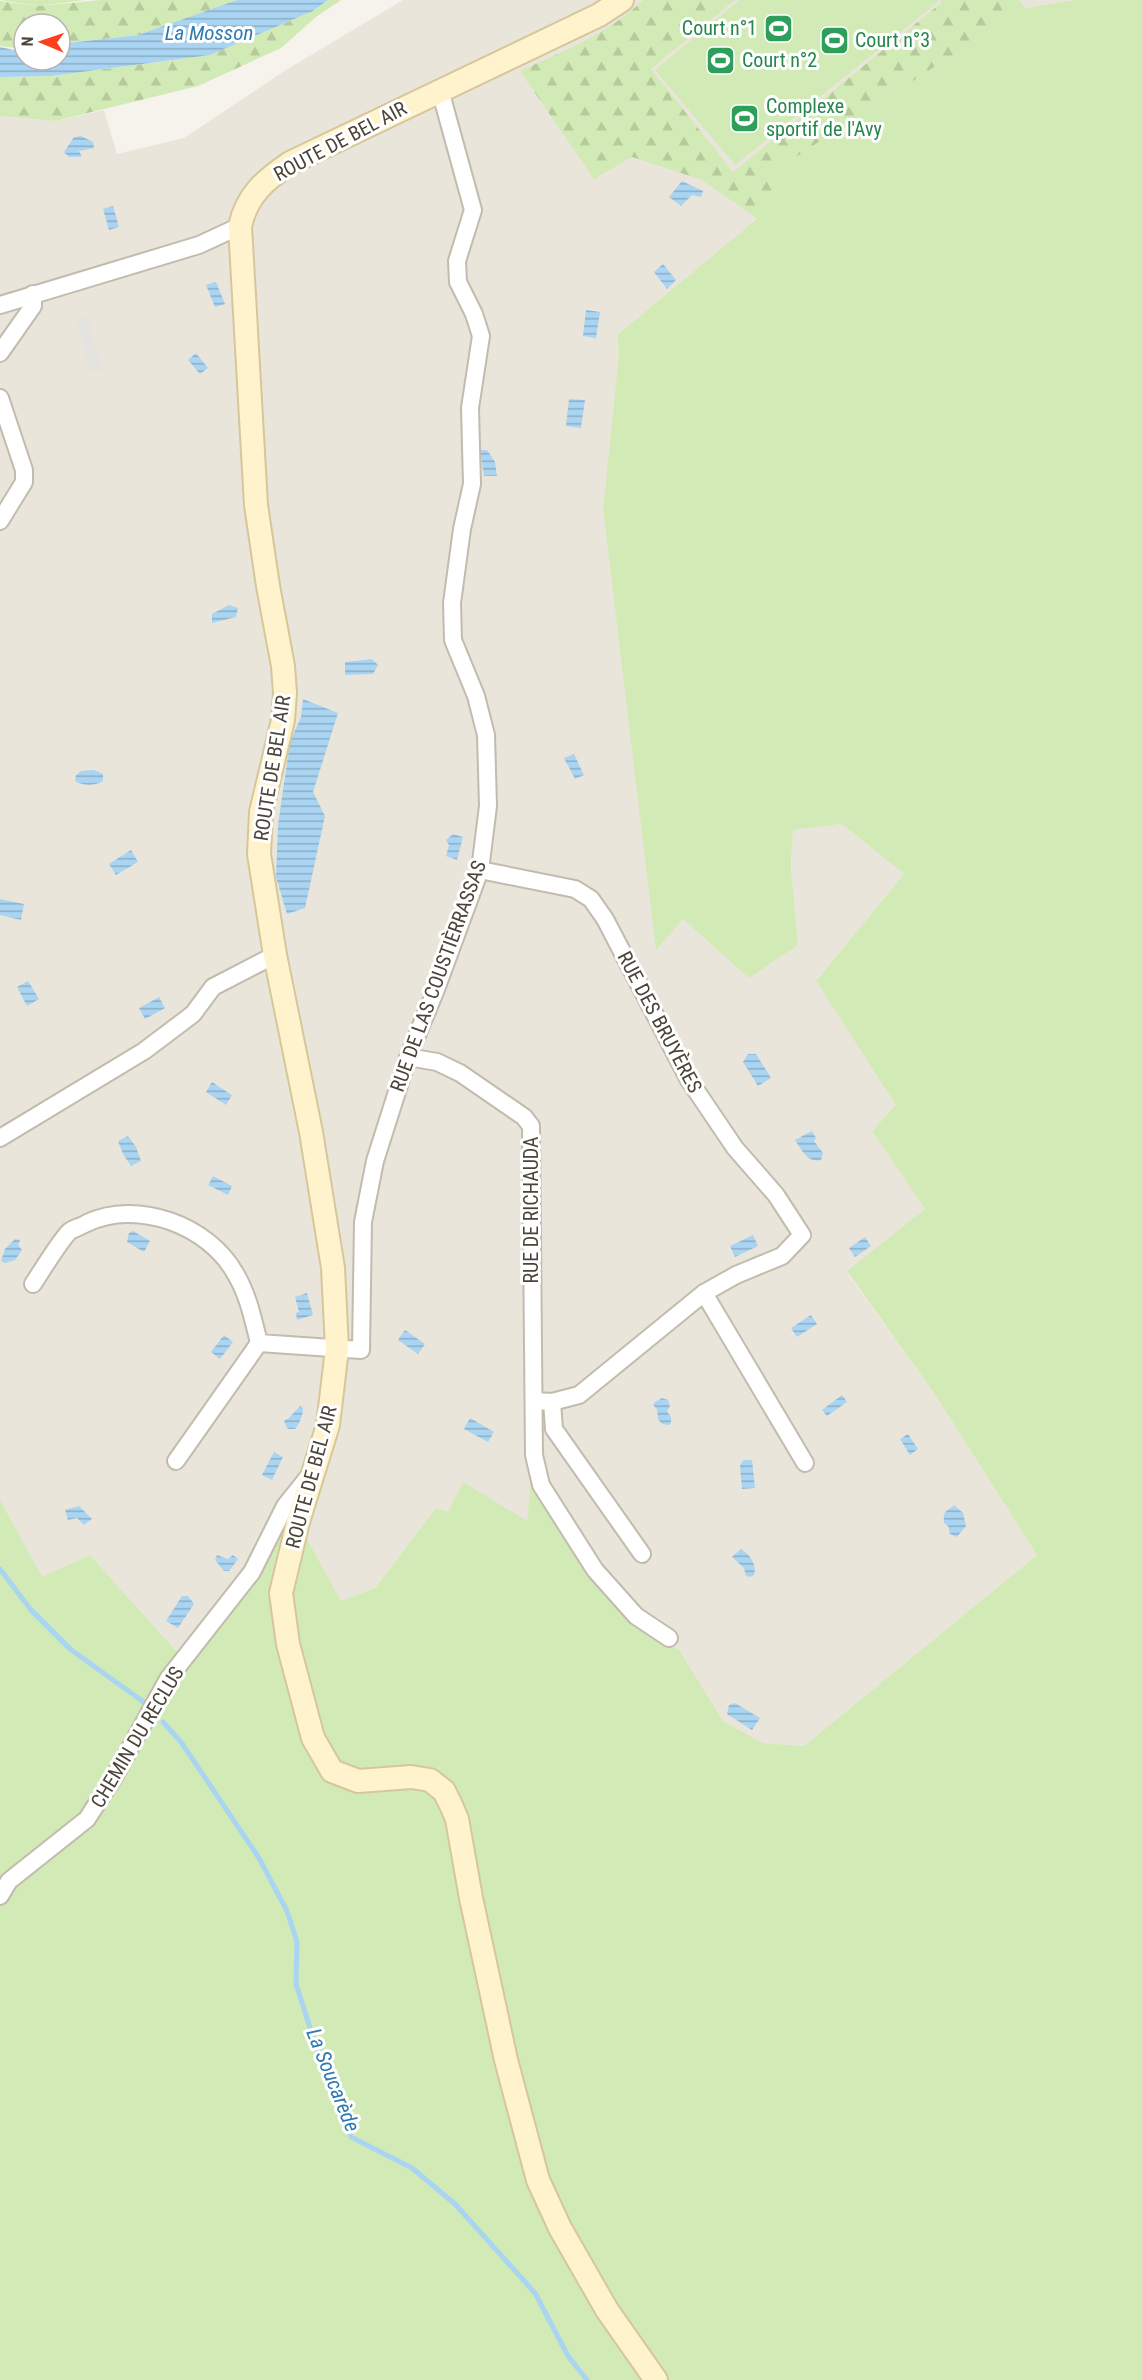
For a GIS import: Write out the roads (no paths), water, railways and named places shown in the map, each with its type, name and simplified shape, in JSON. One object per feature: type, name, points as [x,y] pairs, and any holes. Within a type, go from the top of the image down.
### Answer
[{"type":"street","name":"ROUTE DE BEL AIR","points":[[622,0],[599,15],[290,163],[264,180],[248,202],[240,226],[256,505],[268,586],[284,666],[283,720],[261,812],[259,854],[275,955],[311,1132],[333,1268],[336,1349],[328,1425],[281,1593],[288,1644],[313,1738],[332,1771],[358,1781],[411,1777],[430,1780],[444,1791],[457,1819],[471,1898],[506,2060],[538,2181],[560,2228],[607,2310],[656,2380]]},
{"type":"street","name":"RUE DE LAS COUSTIÈRRASSAS","points":[[336,1349],[362,1350],[363,1222],[375,1161],[408,1057],[435,992],[480,870],[488,806],[486,735],[476,696],[453,640],[452,603],[462,529],[472,484],[470,408],[481,336],[474,314],[458,282],[457,261],[473,210],[440,90]]},
{"type":"street","points":[[0,305],[199,245],[240,226]]},
{"type":"street","points":[[0,354],[33,306],[33,294]]},
{"type":"street","points":[[0,398],[24,470],[24,482],[0,521]]},
{"type":"street","name":"RUE DES BRUYÈRES","points":[[480,870],[575,889],[591,899],[605,918],[689,1080],[735,1148],[776,1195],[802,1235],[782,1256],[736,1275],[704,1293]]},
{"type":"street","points":[[0,1138],[144,1051],[193,1014],[213,987],[275,955]]},
{"type":"street","name":"RUE DE RICHAUDA","points":[[408,1057],[437,1062],[460,1073],[524,1117],[531,1126],[534,1455],[541,1485],[595,1570],[636,1616],[669,1638]]},
{"type":"street","points":[[33,1284],[70,1232],[101,1216],[127,1213],[153,1216],[196,1234],[218,1250],[235,1272],[247,1297],[259,1343],[176,1461]]},
{"type":"street","points":[[534,1401],[552,1402],[579,1395],[704,1293],[805,1463]]},
{"type":"street","points":[[259,1343],[336,1349]]},
{"type":"street","points":[[552,1402],[554,1429],[642,1554]]},
{"type":"street","name":"CHEMIN DU RECLUS","points":[[0,1896],[9,1881],[87,1818],[114,1777],[168,1679],[252,1572],[285,1506],[314,1470]]},
{"type":"water","name":"La Mosson","points":[[237,0],[328,0],[313,11],[210,55],[51,76],[0,77],[0,47],[12,50],[12,72],[72,72],[72,43],[138,35]]},
{"type":"water","points":[[81,136],[93,142],[94,148],[79,151],[82,157],[69,157],[64,152],[74,137]]},
{"type":"water","points":[[682,181],[703,191],[701,197],[692,195],[681,206],[669,197]]},
{"type":"water","points":[[113,206],[119,227],[109,230],[103,209]]},
{"type":"water","points":[[663,264],[676,280],[667,289],[654,272]]},
{"type":"water","points":[[216,282],[225,304],[215,307],[206,285]]},
{"type":"water","points":[[586,310],[600,312],[596,338],[583,336]]},
{"type":"water","points":[[196,353],[208,368],[200,374],[188,360]]},
{"type":"water","points":[[569,399],[585,400],[581,428],[566,426]]},
{"type":"water","points":[[480,450],[487,450],[495,462],[497,476],[484,476]]},
{"type":"water","points":[[229,605],[238,608],[236,617],[212,623],[212,614]]},
{"type":"water","points":[[372,659],[378,665],[373,674],[345,675],[345,662]]},
{"type":"water","points":[[303,699],[338,713],[313,792],[325,816],[305,908],[287,914],[276,877],[278,825],[290,742],[301,717]]},
{"type":"water","points":[[574,754],[584,775],[575,779],[564,758]]},
{"type":"water","points":[[94,770],[103,774],[103,781],[89,785],[75,781],[76,775],[81,771]]},
{"type":"water","points":[[453,834],[463,837],[457,860],[446,856],[449,845],[446,840]]},
{"type":"water","points":[[131,850],[138,862],[116,875],[109,864]]},
{"type":"water","points":[[0,899],[24,904],[21,920],[0,915]]},
{"type":"water","points":[[28,981],[39,999],[27,1006],[17,987]]},
{"type":"water","points":[[159,997],[165,1008],[145,1019],[139,1008]]},
{"type":"water","points":[[748,1054],[756,1054],[771,1078],[758,1086],[743,1062]]},
{"type":"water","points":[[212,1082],[232,1095],[226,1105],[206,1092]]},
{"type":"water","points":[[812,1131],[816,1138],[814,1141],[823,1153],[821,1160],[808,1158],[795,1140]]},
{"type":"water","points":[[128,1136],[136,1147],[141,1161],[131,1166],[118,1141]]},
{"type":"water","points":[[213,1176],[232,1186],[228,1195],[208,1185]]},
{"type":"water","points":[[133,1231],[150,1241],[144,1252],[127,1242],[129,1233]]},
{"type":"water","points":[[753,1235],[758,1246],[735,1257],[730,1246]]},
{"type":"water","points":[[865,1237],[871,1246],[855,1257],[849,1248]]},
{"type":"water","points":[[15,1239],[20,1240],[18,1245],[22,1250],[15,1260],[5,1263],[1,1261],[5,1249]]},
{"type":"water","points":[[307,1293],[313,1315],[297,1320],[296,1313],[299,1312],[295,1297]]},
{"type":"water","points":[[811,1315],[817,1324],[797,1337],[791,1328]]},
{"type":"water","points":[[405,1330],[425,1344],[418,1354],[398,1340]]},
{"type":"water","points":[[224,1335],[233,1342],[220,1359],[211,1352]]},
{"type":"water","points":[[842,1395],[847,1402],[827,1416],[822,1410]]},
{"type":"water","points":[[662,1398],[668,1400],[670,1406],[667,1411],[671,1417],[669,1425],[662,1424],[658,1419],[657,1409],[653,1405]]},
{"type":"water","points":[[300,1406],[303,1408],[300,1422],[295,1429],[288,1429],[284,1422]]},
{"type":"water","points":[[470,1418],[494,1432],[488,1442],[464,1429]]},
{"type":"water","points":[[908,1434],[918,1449],[910,1455],[900,1439]]},
{"type":"water","points":[[274,1452],[283,1457],[272,1480],[262,1475]]},
{"type":"water","points":[[744,1460],[752,1460],[755,1488],[742,1489],[740,1465]]},
{"type":"water","points":[[954,1505],[963,1513],[966,1526],[957,1537],[950,1534],[948,1526],[944,1523],[945,1513]]},
{"type":"water","points":[[79,1506],[92,1519],[84,1525],[77,1518],[68,1520],[65,1510]]},
{"type":"water","points":[[741,1549],[754,1564],[754,1575],[750,1577],[746,1576],[744,1568],[732,1557]]},
{"type":"water","points":[[217,1555],[228,1559],[233,1555],[238,1559],[229,1571],[224,1571],[215,1560]]},
{"type":"water","points":[[182,1596],[188,1596],[194,1604],[178,1628],[166,1621]]},
{"type":"water","points":[[735,1703],[760,1718],[752,1730],[727,1714],[729,1705]]},
{"type":"waterway","name":"La Soucarède","points":[[0,1569],[31,1610],[70,1649],[145,1703]]},
{"type":"waterway","name":"La Soucarède","points":[[163,1722],[181,1742],[259,1858],[287,1911],[297,1942],[296,1984],[312,2034],[334,2086],[351,2137],[412,2168],[455,2204],[535,2293],[568,2356],[587,2380]]},
{"type":"place","name":"Court n°1","points":[[778,28]]},
{"type":"place","name":"Court n°3","points":[[834,40]]},
{"type":"place","name":"Court n°2","points":[[721,60]]},
{"type":"place","name":"Complexe sportif de l'Avy","points":[[745,118]]}]
